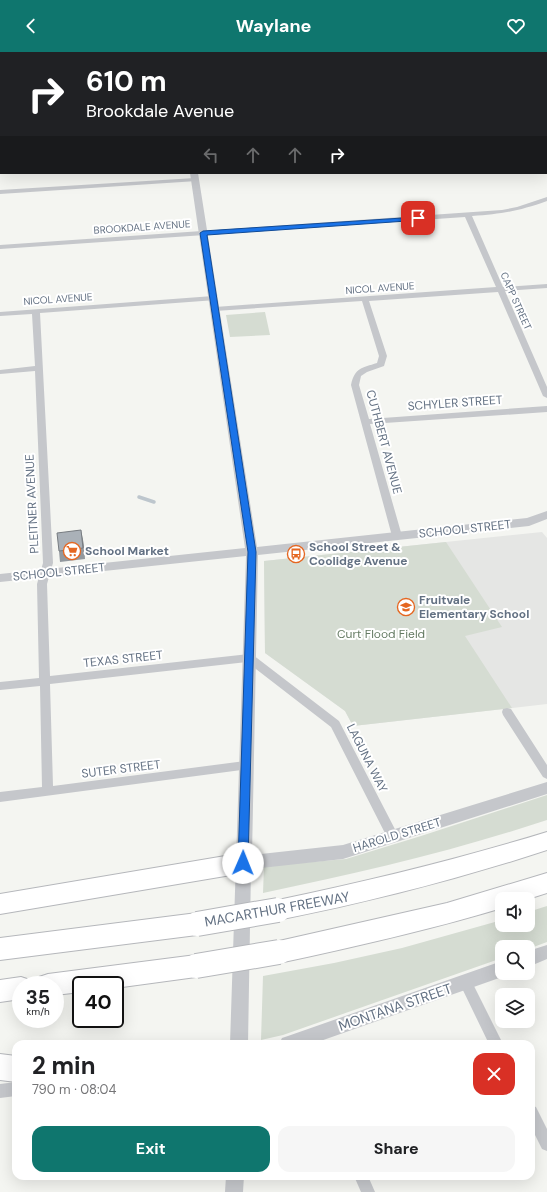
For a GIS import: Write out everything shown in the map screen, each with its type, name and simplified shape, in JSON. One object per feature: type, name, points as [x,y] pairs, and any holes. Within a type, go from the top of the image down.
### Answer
[{"type":"highway","name":"MACARTHUR FREEWAY","points":[[0,949],[197,924],[355,895],[422,878],[547,841]]},
{"type":"highway","points":[[0,904],[243,863]]},
{"type":"highway","points":[[64,983],[196,966],[279,952],[363,934],[449,913],[547,883]]},
{"type":"highway","points":[[0,991],[12,989]]},
{"type":"highway","points":[[0,1067],[12,1068]]},
{"type":"street","points":[[0,192],[195,177],[252,552],[245,766],[239,1040]]},
{"type":"street","name":"BROOKDALE AVENUE","points":[[0,246],[468,215],[518,210],[547,199]]},
{"type":"street","name":"CAPP STREET","points":[[468,215],[547,396]]},
{"type":"street","name":"NICOL AVENUE","points":[[215,309],[547,286]]},
{"type":"street","name":"NICOL AVENUE","points":[[0,314],[213,298]]},
{"type":"street","name":"CUTHBERT AVENUE","points":[[365,299],[383,356],[381,364],[364,370],[357,375],[355,385],[397,536]]},
{"type":"street","name":"PLEITNER AVENUE","points":[[36,311],[48,563],[42,584],[48,791]]},
{"type":"street","points":[[0,372],[39,368]]},
{"type":"street","name":"SCHYLER STREET","points":[[365,422],[547,409]]},
{"type":"street","name":"SCHOOL STREET","points":[[0,578],[529,522],[546,517]]},
{"type":"street","name":"TEXAS STREET","points":[[0,686],[249,658]]},
{"type":"street","name":"LAGUNA WAY","points":[[249,658],[335,724],[393,836]]},
{"type":"street","points":[[507,712],[547,774]]},
{"type":"street","name":"SUTER STREET","points":[[0,797],[245,766]]},
{"type":"street","name":"HAROLD STREET","points":[[243,863],[343,852],[547,788]]},
{"type":"street","points":[[535,956],[547,952]]},
{"type":"street","name":"MONTANA STREET","points":[[299,1040],[495,971]]},
{"type":"street","points":[[465,982],[494,1040]]},
{"type":"street","points":[[0,1091],[12,1090]]},
{"type":"street","points":[[535,1120],[547,1144]]},
{"type":"street","points":[[234,1192],[235,1180]]},
{"type":"street","points":[[363,1180],[368,1192]]},
{"type":"shaded area","name":"Curt Flood Field","points":[[542,532],[547,538],[547,704],[353,726],[345,711],[265,653],[264,561]]},
{"type":"green space","points":[[265,312],[270,335],[230,337],[226,315]]},
{"type":"green space","name":"Curt Flood Field","points":[[446,542],[502,627],[465,636],[512,708],[353,726],[345,711],[265,653],[264,561]]},
{"type":"green space","points":[[547,795],[547,820],[477,842],[406,861],[263,893],[264,866],[346,859]]},
{"type":"green space","points":[[547,906],[547,942],[535,946],[535,940],[495,940],[495,960],[283,1035],[261,1040],[263,976],[334,963],[402,948],[495,922],[495,932],[535,932],[535,910]]},
{"type":"building","points":[[81,530],[83,548],[59,551],[57,533]]},
{"type":"waterway","points":[[139,497],[154,502]]},
{"type":"place","name":"School Market","points":[[72,551]]},
{"type":"place","name":"School Street & Coolidge Avenue","points":[[296,554]]},
{"type":"place","name":"Fruitvale Elementary School","points":[[406,607]]},
{"type":"route","points":[[243,863],[252,552],[203,233],[418,218]]}]
